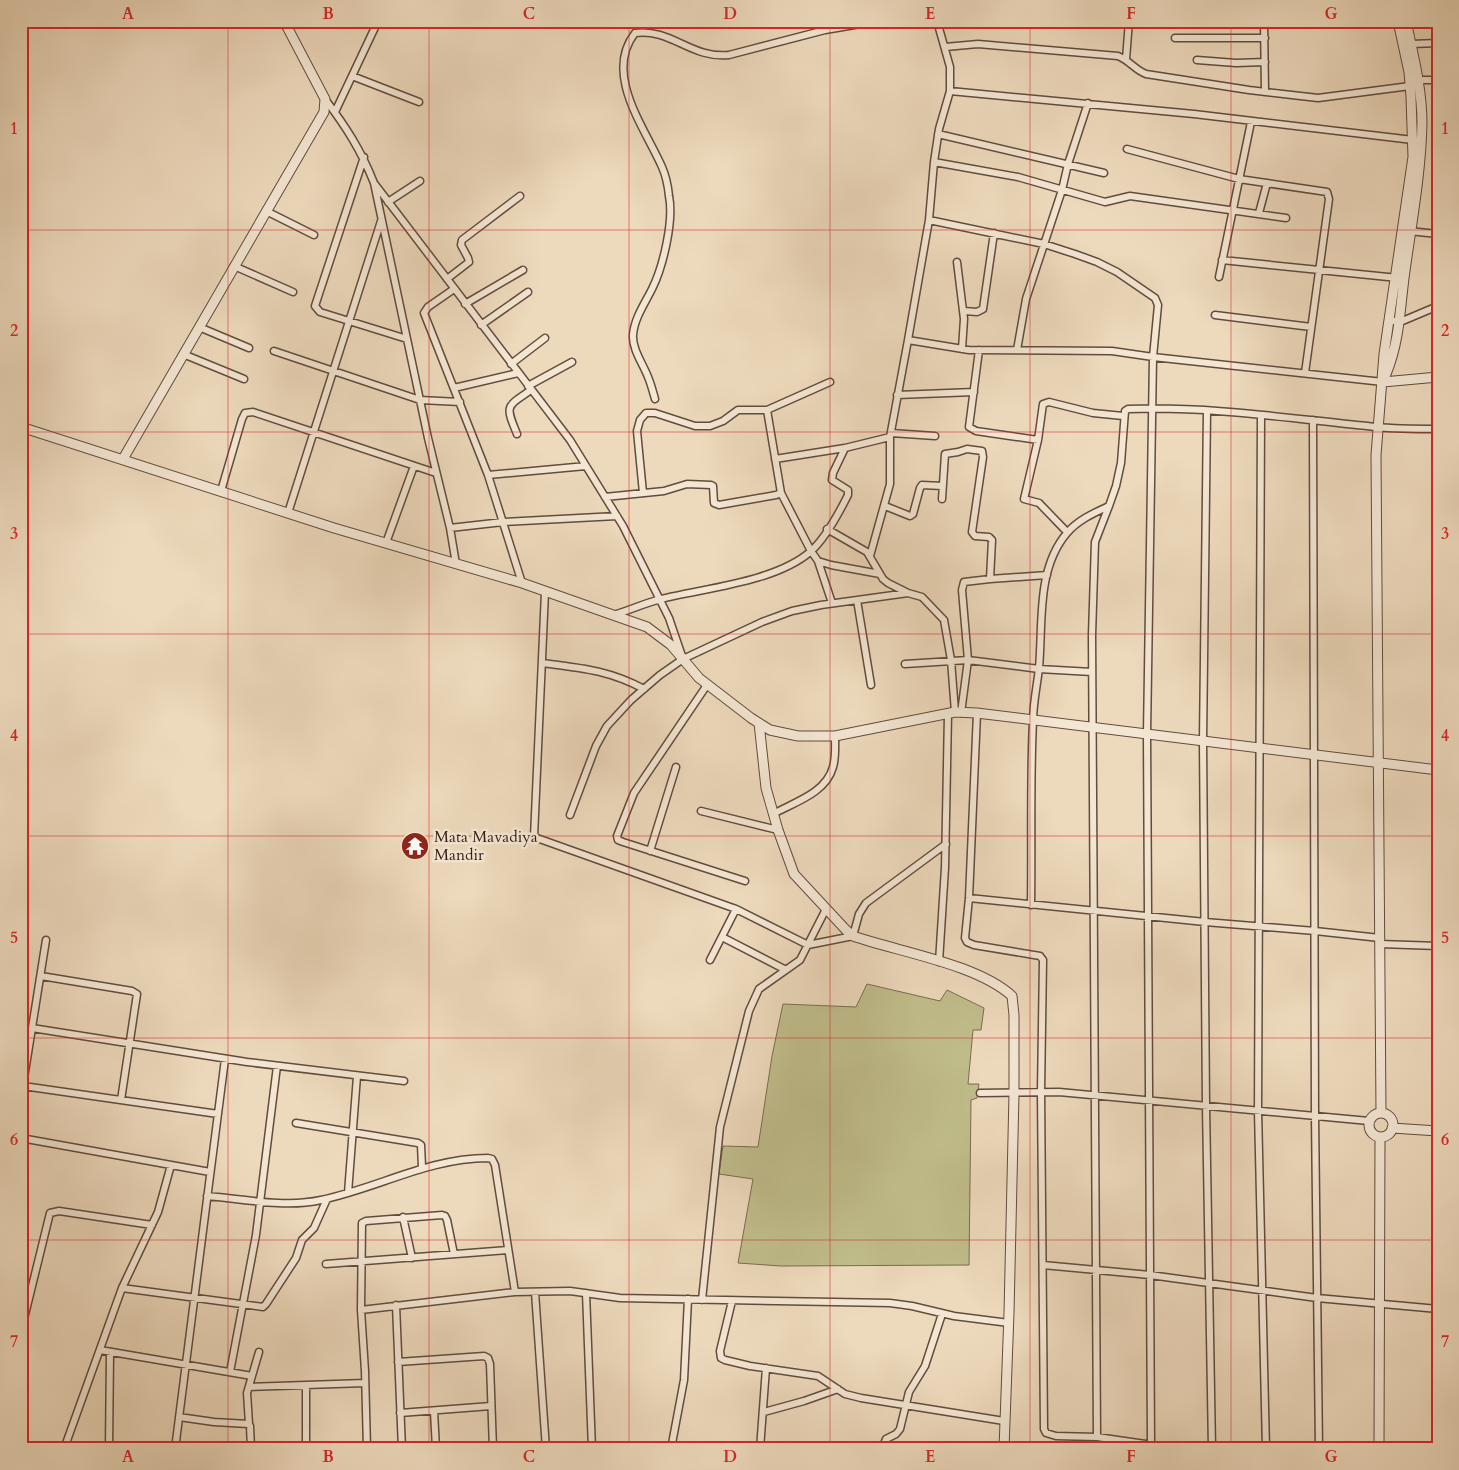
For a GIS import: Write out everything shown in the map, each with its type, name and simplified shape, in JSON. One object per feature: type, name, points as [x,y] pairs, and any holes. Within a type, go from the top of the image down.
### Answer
[{"type":"street","points":[[284,21],[326,99],[364,157],[374,183],[436,473],[450,528],[456,564]]},
{"type":"street","points":[[335,112],[378,21]]},
{"type":"street","points":[[655,400],[649,379],[634,344],[633,336],[636,323],[661,267],[668,238],[670,200],[662,168],[632,106],[626,89],[624,58],[628,42],[636,33],[647,31],[661,34],[693,50],[717,56],[729,55],[825,30],[878,21]]},
{"type":"street","points":[[870,556],[885,506],[891,477],[890,435],[929,220],[938,134],[950,91],[950,67],[937,21]]},
{"type":"street","points":[[1126,59],[1129,21]]},
{"type":"street","points":[[1264,21],[1265,92]]},
{"type":"street","points":[[1383,382],[1393,357],[1400,322],[1400,278],[1413,157],[1410,86],[1398,21]]},
{"type":"street","points":[[1406,21],[1418,80],[1422,121],[1420,159],[1406,231]]},
{"type":"street","points":[[1175,38],[1265,38]]},
{"type":"street","points":[[1411,44],[1438,43]]},
{"type":"street","points":[[945,47],[978,44],[1118,56],[1126,59],[1140,72],[1146,74],[1265,92],[1326,98],[1410,86]]},
{"type":"street","points":[[1198,60],[1236,63],[1265,62]]},
{"type":"street","points":[[352,76],[418,102]]},
{"type":"street","points":[[1418,80],[1438,80]]},
{"type":"street","points":[[950,91],[1194,114],[1413,140]]},
{"type":"street","points":[[123,459],[324,112],[326,99]]},
{"type":"street","points":[[1017,350],[1026,299],[1088,103]]},
{"type":"street","points":[[1219,277],[1252,122]]},
{"type":"street","points":[[938,134],[1104,173]]},
{"type":"street","points":[[1127,149],[1240,179],[1323,190],[1329,195],[1305,373]]},
{"type":"street","points":[[364,157],[316,302],[317,310],[407,339]]},
{"type":"street","points":[[934,162],[1018,177],[1105,202],[1130,196],[1233,209],[1286,218]]},
{"type":"street","points":[[388,202],[420,181]]},
{"type":"street","points":[[374,183],[570,440],[616,516],[660,600],[669,618],[683,660]]},
{"type":"street","points":[[1259,213],[1267,183]]},
{"type":"street","points":[[447,279],[468,262],[468,258],[460,245],[462,240],[520,196]]},
{"type":"street","points":[[266,211],[314,235]]},
{"type":"street","points":[[288,513],[382,220]]},
{"type":"street","points":[[929,220],[1044,244],[1106,266],[1155,298],[1158,305],[1153,357],[1147,734],[1151,1445]]},
{"type":"street","points":[[1406,231],[1438,234]]},
{"type":"street","points":[[964,312],[977,312],[983,309],[994,233]]},
{"type":"street","points":[[1222,260],[1400,278]]},
{"type":"street","points":[[957,262],[964,312],[962,349]]},
{"type":"street","points":[[234,266],[294,292]]},
{"type":"street","points":[[466,304],[523,270]]},
{"type":"street","points":[[1381,1113],[1376,455],[1389,320],[1400,278]]},
{"type":"street","points":[[454,290],[428,307],[424,313],[488,475],[522,583]]},
{"type":"street","points":[[481,325],[528,292]]},
{"type":"street","points":[[1389,320],[1400,322],[1438,306]]},
{"type":"street","points":[[1215,315],[1311,327]]},
{"type":"street","points":[[199,327],[249,348]]},
{"type":"street","points":[[511,364],[545,338]]},
{"type":"street","points":[[908,340],[979,350],[1112,351],[1383,382],[1438,377]]},
{"type":"street","points":[[979,350],[968,423],[969,427],[972,430],[1038,440]]},
{"type":"street","points":[[274,351],[420,400],[460,402]]},
{"type":"street","points":[[183,354],[244,379]]},
{"type":"street","points":[[517,434],[510,417],[509,408],[511,404],[530,388],[572,362]]},
{"type":"street","points":[[454,388],[518,373]]},
{"type":"street","points":[[643,493],[637,431],[640,420],[646,413],[655,413],[695,426],[710,426],[723,421],[738,410],[767,410],[830,382]]},
{"type":"street","points":[[897,395],[974,392]]},
{"type":"street","points":[[1067,532],[1039,503],[1024,499],[1038,440],[1042,407],[1046,402],[1102,414],[1123,416]]},
{"type":"street","points":[[1097,1437],[1092,635],[1095,542],[1116,486],[1120,463],[1124,411],[1128,409],[1168,408],[1378,427],[1438,430]]},
{"type":"street","points":[[767,410],[781,493],[811,551],[818,560],[832,603]]},
{"type":"street","points":[[1207,411],[1203,741],[1206,1106],[1212,1449]]},
{"type":"street","points":[[222,491],[245,413],[253,412],[436,473]]},
{"type":"street","points":[[1261,415],[1258,1111],[1266,1449]]},
{"type":"street","points":[[1314,420],[1315,1116],[1319,1449]]},
{"type":"street","points":[[21,427],[288,513],[522,583],[646,627],[671,645],[698,678],[770,730],[798,736],[835,736],[955,713],[977,713],[1438,770]]},
{"type":"street","points":[[775,459],[845,448],[890,435],[936,436]]},
{"type":"street","points":[[613,616],[660,600],[744,582],[786,566],[811,551],[828,530],[848,495],[848,490],[832,480],[833,473],[845,448]]},
{"type":"street","points":[[942,499],[945,454],[970,449],[982,451],[983,457],[972,532],[975,536],[989,537],[992,540],[990,579]]},
{"type":"street","points":[[386,543],[414,466]]},
{"type":"street","points":[[488,475],[586,466]]},
{"type":"street","points":[[605,497],[664,491],[687,484],[708,484],[713,486],[714,503],[719,505],[781,493]]},
{"type":"street","points":[[885,506],[910,516],[913,514],[922,485],[942,486]]},
{"type":"street","points":[[1031,904],[1033,720],[1046,575],[1053,557],[1067,532],[1088,516],[1109,506]]},
{"type":"street","points":[[450,528],[503,522],[616,516]]},
{"type":"street","points":[[828,530],[864,549],[888,583],[908,593],[922,597],[944,620],[951,660],[955,713],[939,962]]},
{"type":"street","points":[[818,560],[831,565],[880,574]]},
{"type":"street","points":[[955,713],[968,660],[962,586],[967,581],[1046,575]]},
{"type":"street","points":[[545,592],[534,837],[736,910],[808,944],[853,936]]},
{"type":"street","points":[[570,815],[596,746],[608,726],[631,700],[683,660],[775,616],[807,607],[908,593]]},
{"type":"street","points":[[857,600],[871,685]]},
{"type":"street","points":[[905,664],[968,660],[1092,672]]},
{"type":"street","points":[[542,662],[596,670],[624,679],[644,689]]},
{"type":"street","points":[[708,685],[638,788],[618,833],[618,840],[745,881]]},
{"type":"street","points":[[977,713],[969,898],[964,931],[965,938],[968,942],[1040,956],[1043,960],[1041,1092],[1044,1428],[1050,1436],[1097,1437],[1180,1449]]},
{"type":"street","points":[[759,723],[766,788],[778,830],[794,874],[826,909],[853,936],[960,968],[1002,986],[1012,996],[1014,1015],[1014,1093],[1004,1449]]},
{"type":"street","points":[[774,814],[817,790],[826,782],[833,767],[835,736]]},
{"type":"street","points":[[650,851],[676,767]]},
{"type":"street","points":[[701,811],[778,830]]},
{"type":"street","points":[[853,936],[859,914],[866,904],[946,844]]},
{"type":"street","points":[[969,898],[1148,917],[1315,931],[1380,941],[1438,946]]},
{"type":"street","points":[[702,1300],[718,1145],[728,1090],[749,1011],[758,989],[800,960],[826,909]]},
{"type":"street","points":[[710,960],[736,910]]},
{"type":"street","points":[[722,937],[786,970]]},
{"type":"street","points":[[21,1098],[46,940]]},
{"type":"street","points":[[41,976],[136,992],[121,1100]]},
{"type":"street","points":[[32,1028],[225,1059],[404,1082]]},
{"type":"street","points":[[175,1449],[225,1059]]},
{"type":"street","points":[[230,1372],[260,1201],[278,1066]]},
{"type":"street","points":[[348,1192],[357,1076]]},
{"type":"street","points":[[23,1086],[218,1114]]},
{"type":"street","points":[[980,1093],[1041,1092],[1149,1100],[1369,1121]]},
{"type":"street","points":[[1381,1113],[1372,1117],[1369,1121],[1371,1132],[1385,1136],[1392,1128]]},
{"type":"street","points":[[1381,1113],[1390,1118],[1392,1128]]},
{"type":"street","points":[[296,1123],[418,1143],[421,1145],[422,1167]]},
{"type":"street","points":[[1392,1128],[1438,1130]]},
{"type":"street","points":[[1379,1449],[1380,1136]]},
{"type":"street","points":[[21,1138],[210,1172]]},
{"type":"street","points":[[207,1196],[260,1201],[304,1202],[327,1199],[422,1167],[482,1158],[492,1159],[495,1165],[515,1292]]},
{"type":"street","points":[[64,1449],[122,1288],[158,1212],[171,1165]]},
{"type":"street","points":[[122,1288],[263,1307],[294,1262],[302,1240],[314,1228],[327,1199]]},
{"type":"street","points":[[21,1331],[50,1213],[59,1211],[152,1225]]},
{"type":"street","points":[[366,1449],[361,1310],[362,1223],[403,1217],[445,1216],[454,1254]]},
{"type":"street","points":[[403,1217],[412,1258]]},
{"type":"street","points":[[326,1264],[508,1250]]},
{"type":"street","points":[[1042,1265],[1150,1275],[1317,1298],[1438,1309]]},
{"type":"street","points":[[361,1310],[515,1292],[586,1293],[620,1298],[890,1303],[912,1306],[942,1314],[1009,1324]]},
{"type":"street","points":[[535,1292],[546,1449]]},
{"type":"street","points":[[586,1293],[592,1449]]},
{"type":"street","points":[[671,1449],[684,1380],[688,1300]]},
{"type":"street","points":[[732,1301],[720,1351],[721,1358],[750,1366],[818,1376],[845,1394],[861,1398],[1004,1421]]},
{"type":"street","points":[[396,1305],[402,1449]]},
{"type":"street","points":[[882,1449],[886,1439],[898,1432],[911,1387],[925,1366],[942,1314]]},
{"type":"street","points":[[100,1350],[252,1376]]},
{"type":"street","points":[[108,1449],[110,1352]]},
{"type":"street","points":[[251,1449],[247,1403],[258,1352]]},
{"type":"street","points":[[398,1362],[486,1356],[490,1364],[494,1449]]},
{"type":"street","points":[[760,1449],[766,1368]]},
{"type":"street","points":[[249,1387],[365,1383]]},
{"type":"street","points":[[306,1385],[306,1449]]},
{"type":"street","points":[[764,1412],[838,1389]]},
{"type":"street","points":[[400,1413],[491,1406]]},
{"type":"street","points":[[434,1411],[436,1449]]},
{"type":"street","points":[[179,1417],[249,1424]]},
{"type":"shaded area","points":[[867,984],[940,1001],[947,990],[984,1008],[981,1030],[973,1030],[968,1084],[979,1084],[977,1098],[971,1100],[969,1265],[781,1266],[738,1263],[753,1179],[719,1174],[723,1146],[758,1147],[772,1056],[783,1004],[856,1007]]},
{"type":"place","name":"Mata Mavadiya Mandir","points":[[415,846]]}]
